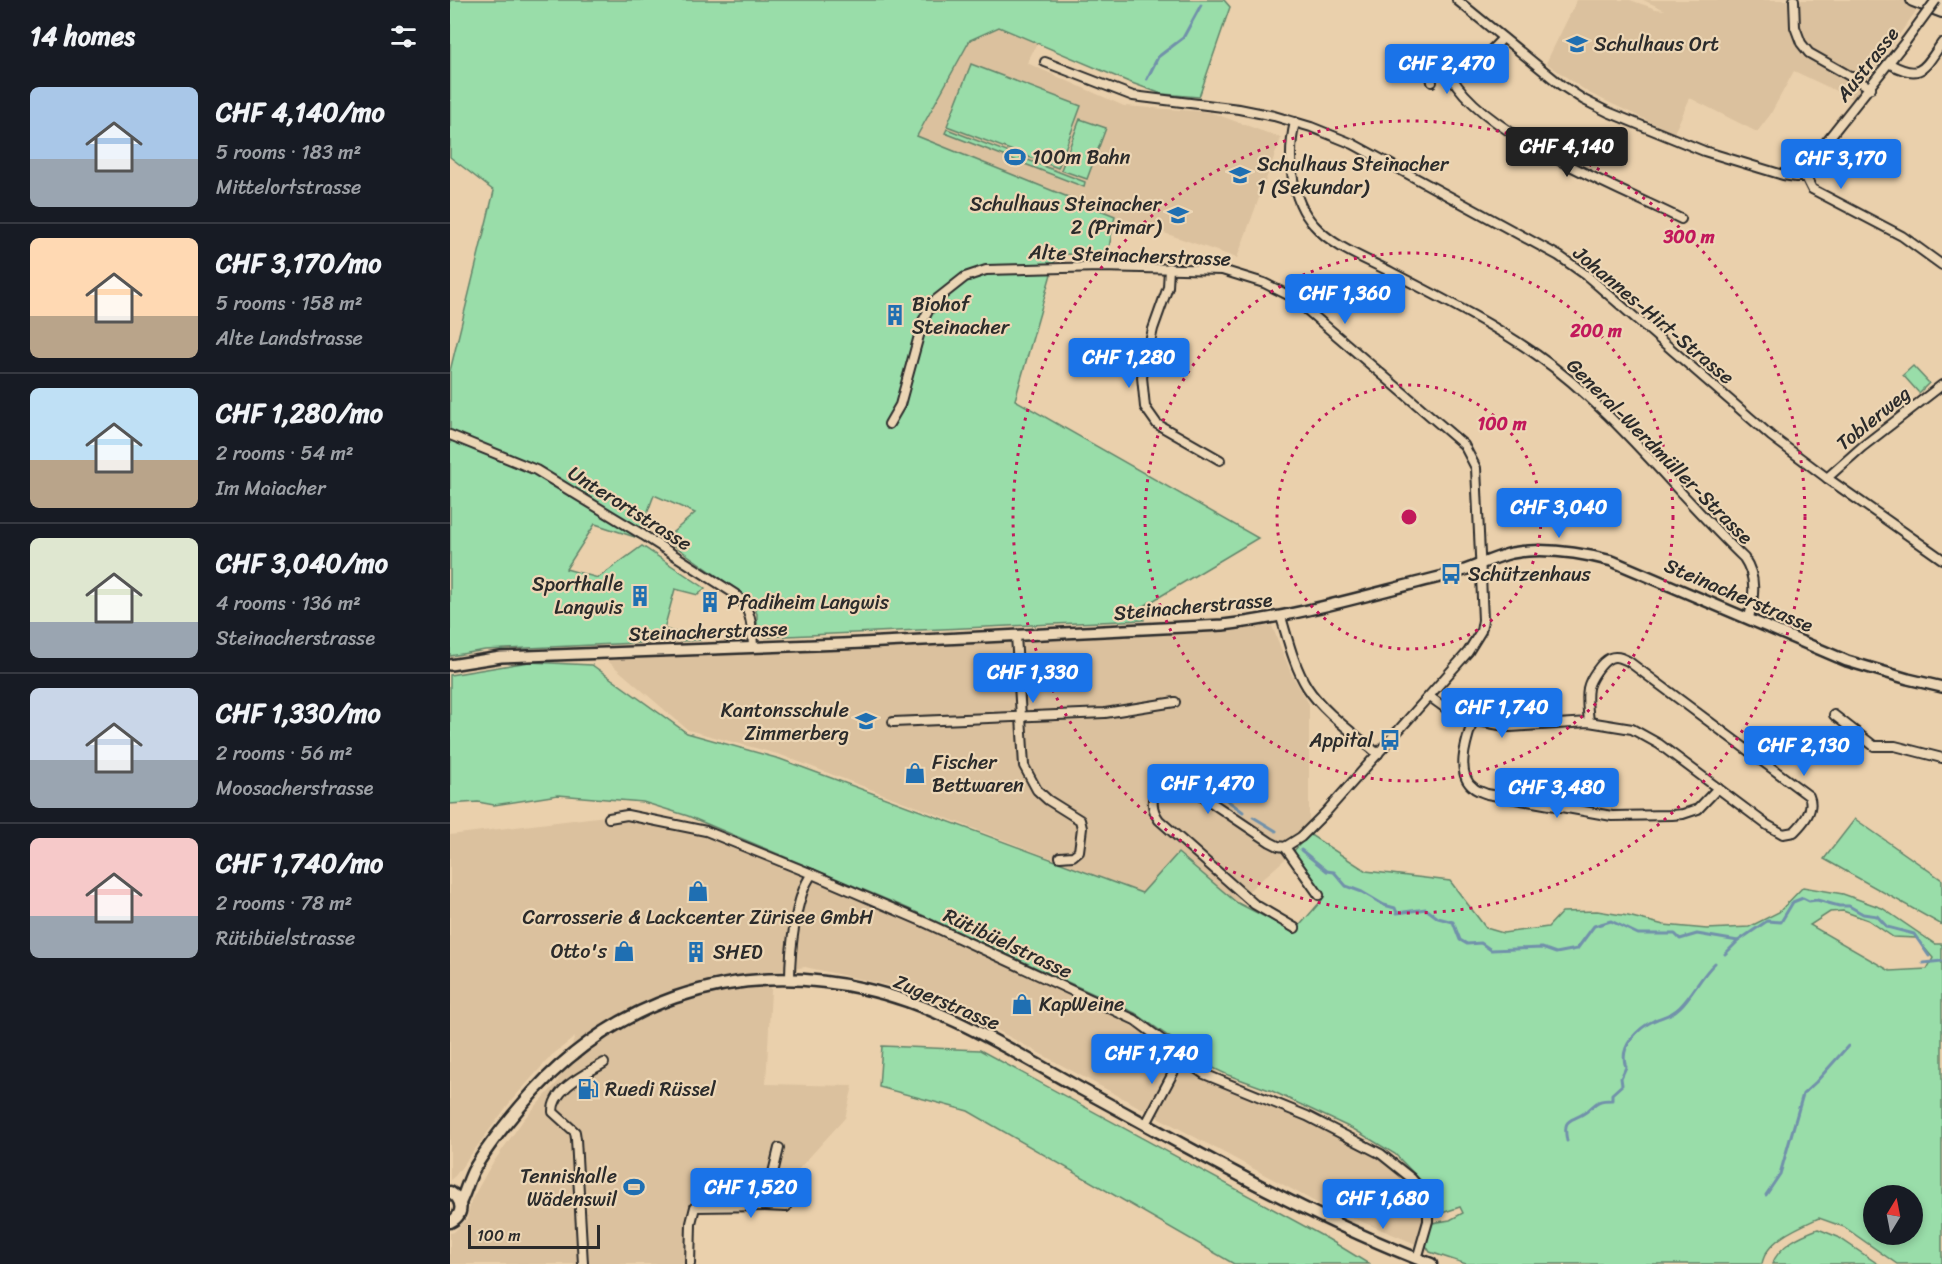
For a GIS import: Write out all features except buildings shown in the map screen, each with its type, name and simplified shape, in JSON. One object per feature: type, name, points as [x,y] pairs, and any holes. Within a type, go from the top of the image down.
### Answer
[{"type":"main road","points":[[1913,0],[1940,6]]},
{"type":"main road","name":"Zugerstrasse","points":[[450,1222],[459,1215],[460,1203],[472,1173],[502,1128],[531,1093],[564,1060],[596,1036],[634,1014],[680,994],[722,984],[790,979],[820,981],[868,989],[925,1009],[1002,1046],[1277,1196],[1365,1238],[1431,1264]]},
{"type":"main road","name":"Zugerstrasse","points":[[451,1193],[472,1173]]},
{"type":"main road","points":[[451,1193],[460,1203]]},
{"type":"street","points":[[1457,0],[1561,85],[1608,112],[1704,151],[1783,175],[1806,177],[1812,189],[1902,236],[1942,265]]},
{"type":"street","points":[[1794,0],[1795,27],[1801,43],[1809,53],[1871,88]]},
{"type":"street","name":"Austrasse","points":[[1806,177],[1810,162],[1906,41],[1940,6]]},
{"type":"street","points":[[1432,82],[1431,77],[1435,72],[1479,60],[1503,38]]},
{"type":"street","points":[[1890,64],[1909,73],[1918,71],[1927,64],[1942,43]]},
{"type":"street","name":"Johannes-Hirt-Strasse","points":[[1045,62],[1133,96],[1239,109],[1296,122],[1353,144],[1559,256],[1586,275],[1739,404],[1771,436],[1942,559]]},
{"type":"street","points":[[1448,69],[1450,76],[1472,105],[1499,125],[1586,174],[1681,219]]},
{"type":"street","name":"General-Werdmüller-Strasse","points":[[1296,122],[1292,144],[1295,188],[1302,209],[1316,228],[1342,246],[1505,334],[1540,357],[1587,396],[1747,562],[1754,580],[1749,618]]},
{"type":"street","name":"Alte Steinacherstrasse","points":[[890,424],[900,405],[923,321],[933,303],[965,277],[986,270],[1008,268],[1169,268],[1222,270],[1236,273],[1264,283],[1292,297],[1464,445],[1476,468],[1483,598],[1481,631],[1472,647],[1430,697],[1325,814],[1301,837],[1285,847]]},
{"type":"street","points":[[1169,268],[1168,287],[1153,330],[1142,377],[1145,407],[1157,424],[1220,460]]},
{"type":"street","name":"Toblerweg","points":[[1827,478],[1867,443],[1942,385]]},
{"type":"street","name":"Unterortstrasse","points":[[450,435],[536,470],[735,594],[744,602],[750,614],[753,647]]},
{"type":"street","name":"Steinacherstrasse","points":[[450,665],[501,657],[1189,627],[1253,621],[1451,574],[1497,558],[1525,552],[1568,552],[1626,566],[1848,661],[1942,687]]},
{"type":"street","points":[[1281,616],[1298,668],[1309,689],[1319,702],[1378,754]]},
{"type":"street","points":[[1016,635],[1024,766],[1037,790],[1048,800],[1077,817],[1081,824],[1079,851],[1073,856],[1060,857]]},
{"type":"street","points":[[1430,697],[1448,710],[1473,720],[1510,727],[1589,722],[1617,725],[1646,735],[1767,825],[1784,834],[1794,832],[1810,810],[1809,796],[1675,695],[1620,657],[1608,659],[1591,680],[1587,693],[1589,722]]},
{"type":"street","points":[[892,722],[1105,713],[1175,702]]},
{"type":"street","points":[[1834,716],[1874,746],[1895,746],[1942,758]]},
{"type":"street","points":[[1473,720],[1463,766],[1464,776],[1474,789],[1487,794],[1612,816],[1671,815],[1698,809],[1718,788]]},
{"type":"street","points":[[1295,928],[1254,904],[1159,820],[1152,808],[1159,788],[1167,783],[1181,782],[1270,842],[1285,847],[1319,895]]},
{"type":"street","name":"Rütibüelstrasse","points":[[609,818],[627,815],[706,831],[924,922],[1136,1020],[1204,1074],[1307,1116],[1371,1148],[1420,1186],[1428,1198],[1428,1221],[1417,1259]]},
{"type":"street","points":[[790,979],[790,957],[802,891],[812,874]]},
{"type":"street","points":[[1146,1124],[1181,1058]]},
{"type":"street","points":[[583,1264],[575,1132],[553,1112],[553,1105],[566,1088],[604,1063]]},
{"type":"street","points":[[765,1206],[779,1148]]},
{"type":"street","points":[[690,1264],[691,1223],[695,1207],[786,1207]]},
{"type":"shaded area","points":[[1577,0],[1630,0],[1665,10],[1643,0],[1924,0],[1853,99],[1794,71],[1770,115],[1757,132],[1690,98],[1674,133],[1589,93],[1546,63]]},
{"type":"shaded area","points":[[999,27],[1037,43],[1027,63],[1124,106],[1210,112],[1281,138],[1237,258],[1115,216],[917,136],[970,40]]},
{"type":"shaded area","points":[[1272,626],[1292,675],[1309,704],[1309,834],[1292,853],[1236,902],[1178,853],[1143,893],[781,755],[688,730],[602,656],[995,642]]},
{"type":"shaded area","points":[[614,815],[701,831],[807,874],[1119,1018],[1155,1040],[1195,1073],[1313,1124],[1380,1157],[1421,1193],[1424,1219],[1416,1244],[1319,1204],[980,1021],[937,1002],[888,985],[805,967],[772,972],[766,1084],[853,1086],[845,1118],[765,1206],[695,1207],[690,1264],[450,1264],[450,1233],[467,1219],[471,1201],[490,1167],[524,1119],[557,1083],[575,1037],[552,1055],[511,1101],[450,1180],[450,835]]},
{"type":"green space","points":[[450,0],[1224,0],[1230,7],[1199,97],[1162,94],[999,27],[970,40],[917,136],[1115,216],[1107,258],[1057,253],[1015,400],[1258,538],[1144,606],[1144,620],[765,637],[757,630],[757,614],[751,600],[665,539],[695,513],[654,495],[638,538],[595,524],[566,569],[598,578],[642,546],[705,588],[698,595],[675,589],[664,629],[702,640],[485,650],[450,656],[450,371],[494,191],[450,157]]},
{"type":"green space","points":[[971,64],[1081,106],[1058,168],[947,126]]},
{"type":"green space","points":[[1080,119],[1106,128],[1087,179],[1061,170]]},
{"type":"green space","name":"100m Bahn","points":[[947,129],[1085,182],[1084,187],[945,133]]},
{"type":"green space","points":[[1913,366],[1929,383],[1919,393],[1903,375]]},
{"type":"green space","points":[[529,662],[592,665],[687,733],[780,759],[1142,893],[1178,853],[1236,902],[1294,932],[1322,900],[1292,853],[1309,834],[1366,871],[1450,881],[1486,928],[1503,933],[1548,927],[1562,912],[1597,911],[1664,925],[1707,929],[1749,927],[1779,912],[1803,887],[1843,894],[1882,908],[1935,944],[1942,944],[1942,1264],[1897,1264],[1870,1245],[1923,1245],[1923,1185],[1863,1185],[1863,1240],[1844,1227],[1819,1218],[1784,1235],[1770,1248],[1762,1264],[1466,1264],[1430,1252],[1425,1244],[1432,1223],[1450,1220],[1463,1213],[1460,1207],[1436,1215],[1430,1190],[1395,1154],[1355,1130],[1272,1091],[1228,1075],[1192,1058],[1175,1041],[1135,1013],[909,909],[688,816],[643,802],[558,795],[494,805],[478,802],[450,804],[450,675]],"holes":[[[1843,911],[1868,920],[1893,937],[1916,938],[1933,958],[1927,969],[1890,971],[1810,925],[1830,912]]]},
{"type":"green space","points":[[1855,819],[1942,880],[1942,925],[1824,859]]},
{"type":"green space","points":[[882,1046],[980,1050],[1328,1239],[1369,1264],[1234,1264],[968,1111],[879,1087]]},
{"type":"green space","points":[[1818,1229],[1838,1237],[1878,1264],[1772,1264],[1785,1246]]},
{"type":"waterway","points":[[1147,79],[1158,57],[1183,38],[1201,5]]},
{"type":"waterway","points":[[1196,777],[1243,812]]},
{"type":"waterway","points":[[1253,817],[1276,831]]},
{"type":"waterway","points":[[1301,850],[1327,871],[1334,872],[1346,886],[1395,908],[1397,913],[1426,909],[1438,918],[1453,922],[1460,940],[1467,944],[1481,943],[1491,950],[1542,948],[1556,953],[1577,949],[1594,926],[1611,921],[1638,934],[1675,934],[1680,939],[1697,934],[1738,941]]},
{"type":"waterway","points":[[1725,954],[1738,941],[1767,921],[1781,922],[1793,902],[1803,898],[1809,901],[1817,900],[1839,906],[1849,906],[1863,914],[1877,916],[1887,927],[1914,934],[1929,956]]},
{"type":"waterway","points":[[1923,963],[1942,961]]},
{"type":"waterway","points":[[1567,1141],[1566,1127],[1569,1121],[1597,1103],[1612,1100],[1612,1094],[1622,1085],[1621,1078],[1626,1067],[1625,1052],[1631,1039],[1649,1023],[1677,1010],[1715,963]]},
{"type":"waterway","points":[[1766,1195],[1780,1174],[1803,1094],[1848,1046]]},
{"type":"place","name":"Schulhaus Ort","points":[[1577,44]]},
{"type":"place","name":"100m Bahn","points":[[1015,157]]},
{"type":"place","name":"Schulhaus Steinacher 1 (Sekundar)","points":[[1240,175]]},
{"type":"place","name":"Schulhaus Steinacher 2 (Primar)","points":[[1178,215]]},
{"type":"place","name":"Biohof Steinacher","points":[[895,315]]},
{"type":"place","name":"Schützenhaus","points":[[1451,574]]},
{"type":"place","name":"Sporthalle Langwis","points":[[640,596]]},
{"type":"place","name":"Pfadiheim Langwis","points":[[710,602]]},
{"type":"place","name":"Kantonsschule Zimmerberg","points":[[866,721]]},
{"type":"place","name":"Appital","points":[[1390,740]]},
{"type":"place","name":"Fischer Bettwaren","points":[[915,773]]},
{"type":"place","name":"Carrosserie & Lackcenter Zürisee GmbH","points":[[698,891]]},
{"type":"place","name":"Otto's","points":[[624,951]]},
{"type":"place","name":"SHED","points":[[696,952]]},
{"type":"place","name":"KapWeine","points":[[1022,1004]]},
{"type":"place","name":"Ruedi Rüssel","points":[[588,1089]]},
{"type":"place","name":"Tennishalle Wädenswil","points":[[634,1187]]}]
